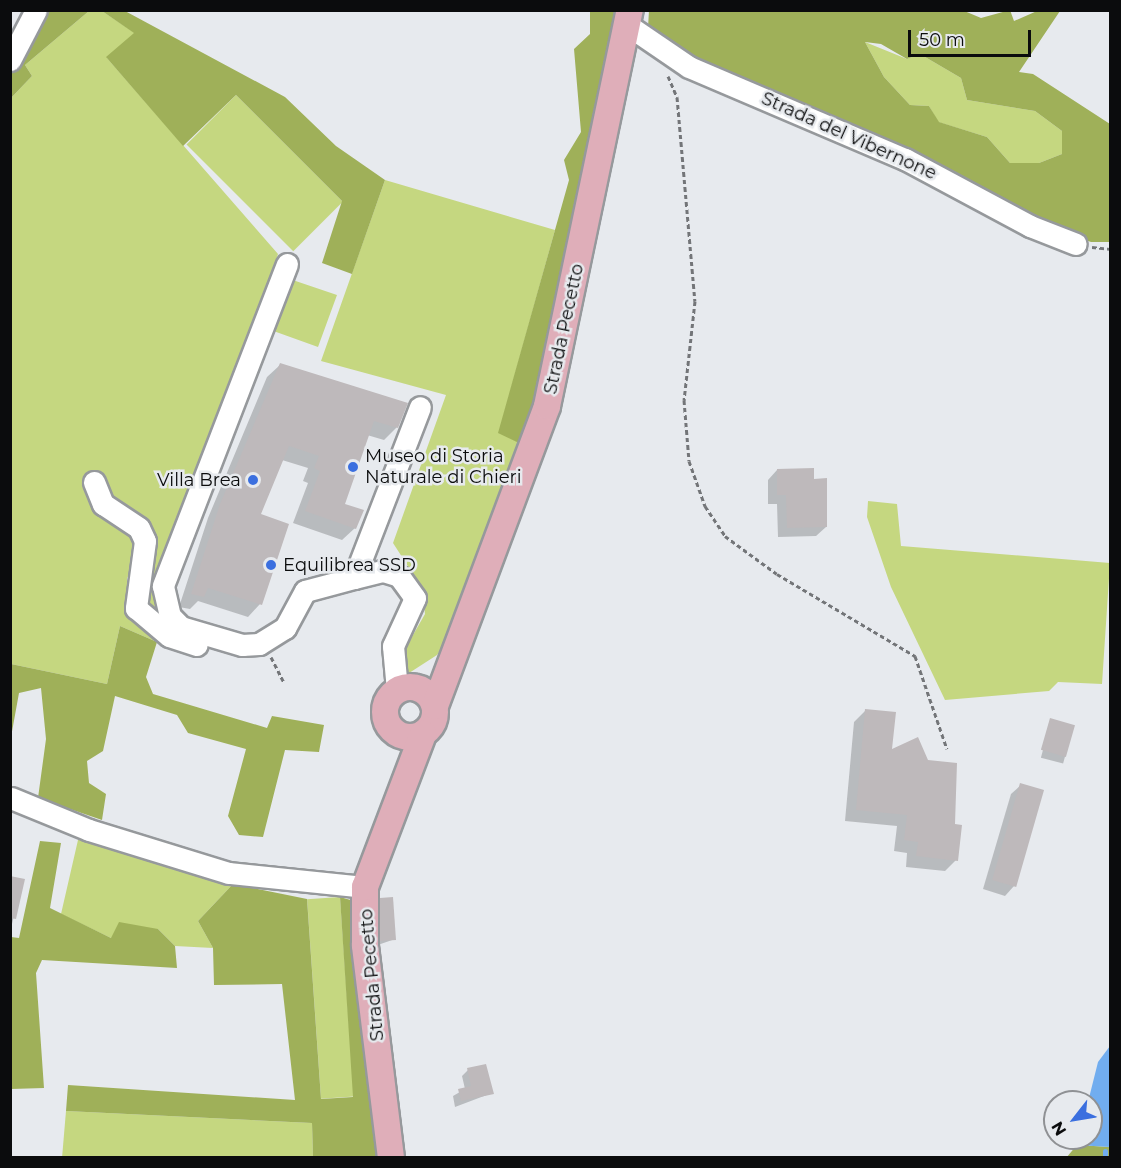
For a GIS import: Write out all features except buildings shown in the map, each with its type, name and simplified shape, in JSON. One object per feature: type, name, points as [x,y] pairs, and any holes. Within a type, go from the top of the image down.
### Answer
[{"type":"main road","name":"Strada Pecetto","points":[[391,1158],[365,945],[365,887],[397,796],[423,734],[434,722],[435,706],[547,406],[628,17]]},
{"type":"main road","name":"Strada Pecetto","points":[[397,796],[400,753],[385,710],[404,688],[461,636]]},
{"type":"main road","points":[[404,688],[426,692],[435,706]]},
{"type":"main road","points":[[394,731],[408,737],[423,734]]},
{"type":"street","points":[[10,60],[36,10]]},
{"type":"street","name":"Strada del Vibernone","points":[[628,17],[689,67],[905,159],[1030,226],[1076,244]]},
{"type":"street","points":[[227,641],[181,627],[170,616],[163,586],[286,264]]},
{"type":"street","points":[[354,578],[420,407]]},
{"type":"street","points":[[94,482],[104,504],[139,528],[145,541],[136,608],[169,636],[200,646],[227,641],[263,643],[285,628],[295,600],[305,591],[383,571],[399,576],[415,598],[393,646],[404,688]]},
{"type":"street","points":[[11,798],[89,830],[229,873],[365,887]]},
{"type":"path","points":[[660,71],[677,97],[690,216],[695,301],[684,400],[689,461],[705,506],[724,536],[777,574],[915,656],[947,749]]},
{"type":"path","points":[[263,643],[284,682]]},
{"type":"green space","points":[[649,10],[962,10],[981,18],[1010,10],[1014,21],[1037,11],[1060,11],[1019,72],[1033,74],[1110,124],[1110,242],[1091,242],[1035,222],[689,61],[648,28]],"holes":[[[865,42],[881,44],[907,59],[920,54],[961,78],[967,100],[1035,111],[1062,131],[1062,154],[1039,163],[1010,163],[987,137],[939,122],[929,106],[910,105],[884,77]]]},
{"type":"green space","points":[[42,11],[89,11],[25,65],[32,76],[11,98],[11,65]]},
{"type":"green space","points":[[89,11],[102,11],[135,33],[107,58],[278,254],[272,273],[337,295],[318,347],[254,324],[162,565],[153,594],[158,614],[143,608],[152,538],[105,499],[107,485],[85,480],[95,507],[135,536],[137,551],[127,579],[130,610],[157,642],[120,626],[107,684],[11,664],[11,98],[32,76],[25,65]]},
{"type":"green space","points":[[102,11],[125,11],[285,97],[336,146],[385,180],[352,274],[322,263],[342,201],[236,95],[183,146],[106,57],[134,33]]},
{"type":"green space","points":[[590,11],[623,11],[525,446],[498,433],[569,180],[564,160],[581,132],[574,49],[590,34]]},
{"type":"green space","points":[[865,42],[907,59],[920,54],[961,78],[967,100],[1035,111],[1062,131],[1062,154],[1039,163],[1010,163],[987,137],[938,122],[929,106],[910,105],[884,77]]},
{"type":"green space","points":[[236,95],[343,202],[293,251],[187,144]]},
{"type":"green space","points":[[385,180],[555,230],[499,432],[525,446],[455,631],[437,655],[406,675],[405,649],[425,614],[422,588],[393,543],[446,395],[321,361]]},
{"type":"green space","points":[[868,501],[897,504],[901,546],[1110,563],[1102,684],[1058,682],[1049,691],[945,700],[891,587],[867,517]]},
{"type":"green space","points":[[120,626],[157,642],[146,677],[153,694],[267,728],[272,716],[324,725],[319,752],[285,750],[263,837],[239,835],[228,816],[246,749],[188,733],[177,715],[115,696],[103,751],[87,761],[89,783],[106,794],[102,820],[38,798],[46,739],[41,688],[19,693],[11,737],[11,664],[107,684]]},
{"type":"green space","points":[[89,836],[233,884],[198,921],[213,948],[175,946],[158,929],[111,938],[61,914],[78,840]]},
{"type":"green space","points":[[40,841],[61,843],[50,908],[111,938],[119,922],[158,929],[175,946],[177,968],[42,960],[36,973],[44,1088],[11,1089],[11,937],[19,938]]},
{"type":"green space","points":[[233,884],[307,899],[321,1099],[353,1097],[340,897],[354,901],[381,1157],[313,1157],[312,1123],[66,1111],[68,1085],[295,1100],[282,984],[214,985],[213,948],[198,921]]},
{"type":"green space","points":[[340,897],[354,1097],[321,1099],[307,899]]},
{"type":"green space","points":[[66,1111],[312,1123],[313,1157],[62,1158]]},
{"type":"green space","points":[[1103,1147],[1110,1147],[1110,1157],[1066,1158],[1073,1150],[1103,1150]]},
{"type":"water","points":[[1110,1046],[1110,1147],[1103,1147],[1103,1090],[1091,1090],[1098,1062]]},
{"type":"waterway","points":[[1105,1151],[1105,1158]]},
{"type":"place","name":"Museo di Storia Naturale di Chieri","points":[[353,467]]},
{"type":"place","name":"Villa Brea","points":[[253,480]]},
{"type":"place","name":"Equilibrea SSD","points":[[271,565]]}]
